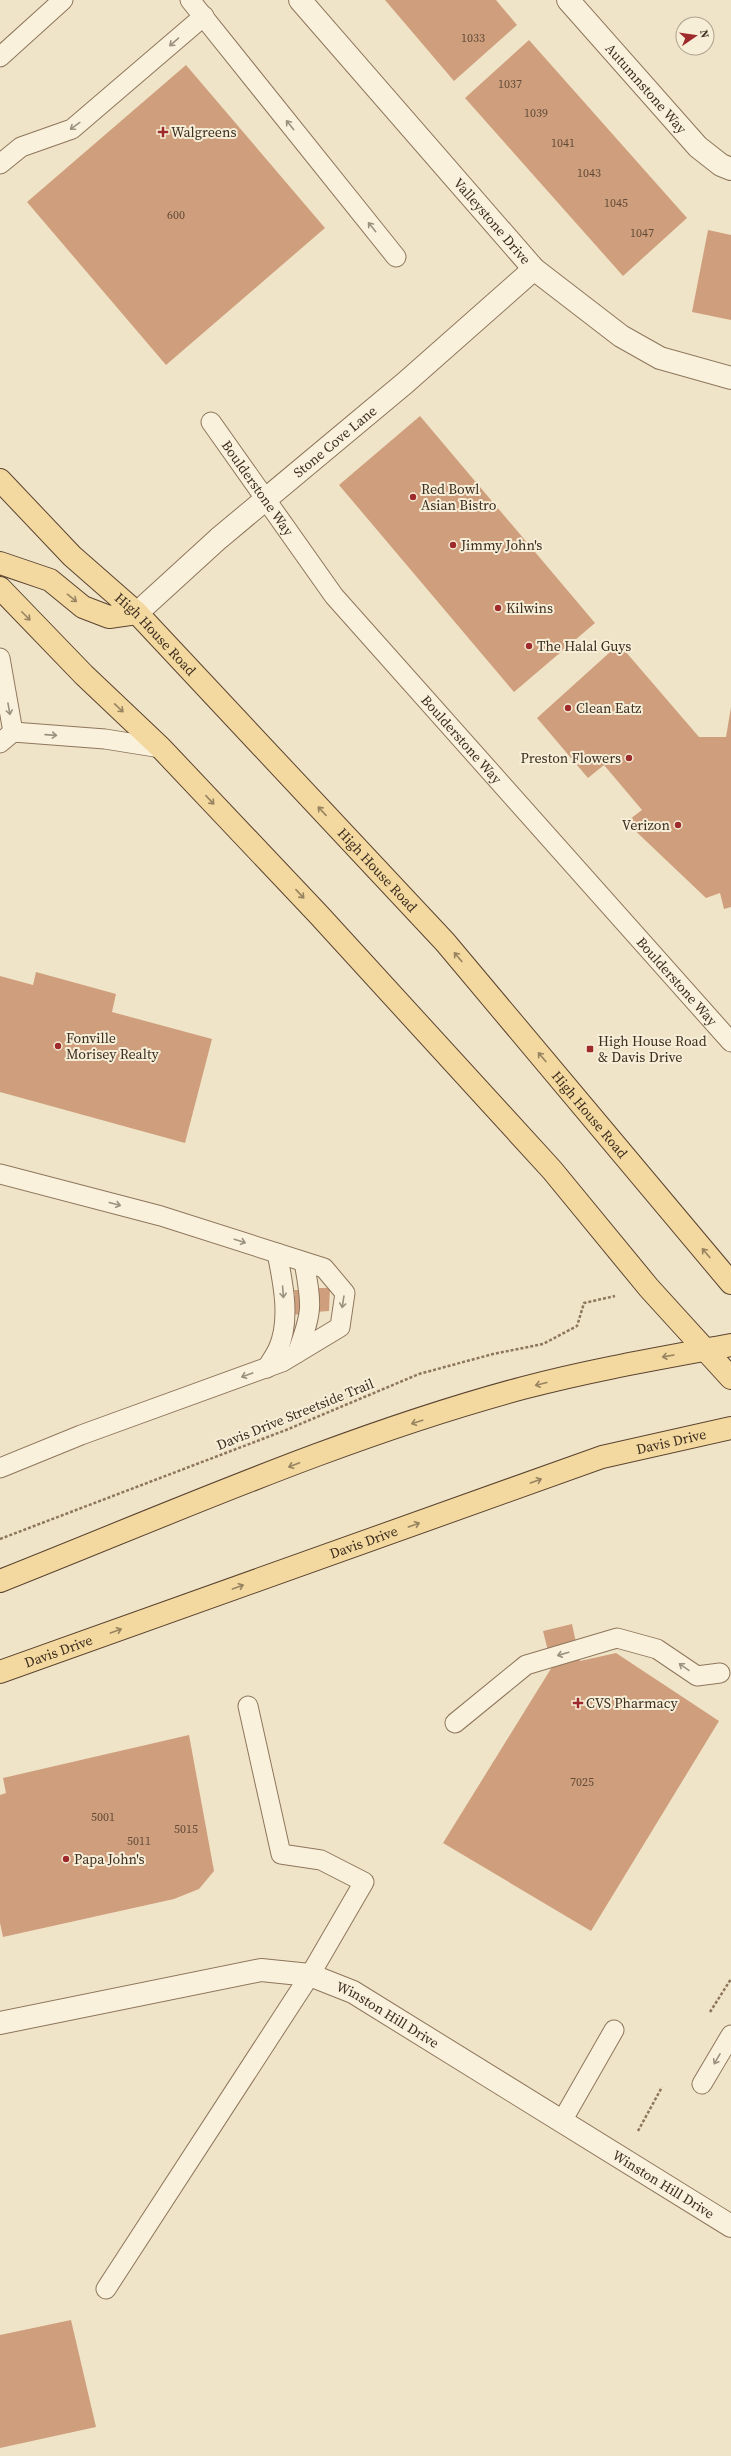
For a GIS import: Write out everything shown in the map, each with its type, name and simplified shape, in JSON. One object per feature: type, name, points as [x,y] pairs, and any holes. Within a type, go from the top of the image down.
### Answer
[{"type":"main road","name":"High House Road","points":[[0,480],[72,556],[137,613],[445,942],[731,1283]]},
{"type":"main road","points":[[0,563],[50,580],[83,607],[109,617],[137,613]]},
{"type":"main road","points":[[0,588],[84,675],[161,748],[319,914],[552,1170],[650,1288],[731,1378]]},
{"type":"main road","points":[[0,1581],[353,1442],[522,1388],[618,1365],[731,1345]]},
{"type":"main road","name":"Davis Drive","points":[[0,1672],[602,1457],[731,1428]]},
{"type":"street","name":"Valleystone Drive","points":[[300,0],[534,269],[621,336],[660,358],[731,378]]},
{"type":"street","name":"Autumnstone Way","points":[[568,0],[698,147],[720,165],[731,170]]},
{"type":"street","name":"Stone Cove Lane","points":[[137,613],[265,499],[405,383],[534,269]]},
{"type":"street","name":"Winston Hill Drive","points":[[0,2024],[261,1970],[310,1975],[353,1992],[731,2226]]},
{"type":"lane","points":[[0,57],[63,0]]},
{"type":"lane","points":[[190,0],[396,257]]},
{"type":"lane","points":[[0,164],[20,147],[72,130],[204,16]]},
{"type":"lane","name":"Boulderstone Way","points":[[211,422],[334,596],[731,1042]]},
{"type":"lane","points":[[0,658],[6,737],[105,739],[161,748]]},
{"type":"lane","points":[[0,1174],[161,1216],[324,1268],[345,1293],[340,1327],[297,1353],[267,1368],[81,1435],[0,1468]]},
{"type":"lane","points":[[267,1368],[278,1349],[283,1327],[284,1293],[277,1253]]},
{"type":"lane","points":[[297,1353],[310,1315],[311,1297],[304,1262]]},
{"type":"lane","points":[[455,1723],[526,1665],[617,1638],[657,1649],[697,1676],[720,1673]]},
{"type":"lane","points":[[106,2289],[310,1975],[364,1882],[321,1860],[281,1854],[248,1706]]},
{"type":"lane","points":[[562,2121],[614,2030]]},
{"type":"lane","points":[[702,2084],[731,2035]]},
{"type":"path","name":"Davis Drive Streetside Trail","points":[[0,1539],[286,1430],[419,1374],[493,1354],[544,1344],[577,1326],[584,1303]]},
{"type":"path","points":[[638,2133],[662,2087]]},
{"type":"building","points":[[385,0],[496,0],[517,25],[454,81]]},
{"type":"building","points":[[529,40],[687,218],[623,276],[465,98]]},
{"type":"building","name":"Walgreens","points":[[186,65],[325,228],[166,365],[27,202]]},
{"type":"building","points":[[708,230],[731,235],[731,320],[692,312]]},
{"type":"building","points":[[420,416],[595,623],[514,692],[339,485]]},
{"type":"building","points":[[619,644],[699,737],[726,737],[731,707],[731,907],[724,909],[720,893],[706,898],[626,822],[642,810],[604,765],[588,778],[537,718]]},
{"type":"building","points":[[36,972],[116,994],[112,1012],[212,1039],[185,1143],[0,1092],[0,976],[33,985]]},
{"type":"building","points":[[319,1288],[330,1288],[329,1311],[316,1312]]},
{"type":"building","points":[[294,1290],[304,1290],[305,1315],[289,1314],[288,1298],[295,1296]]},
{"type":"building","name":"CVS Pharmacy","points":[[572,1624],[580,1661],[616,1653],[719,1721],[591,1931],[443,1843],[552,1667],[543,1631]]},
{"type":"building","points":[[189,1735],[214,1871],[199,1889],[174,1899],[3,1937],[0,1923],[0,1795],[6,1793],[3,1778]]},
{"type":"building","points":[[71,2320],[96,2427],[0,2448],[0,2335]]},
{"type":"place","name":"Walgreens","points":[[163,132]]},
{"type":"place","name":"Red Bowl Asian Bistro","points":[[413,497]]},
{"type":"place","name":"Jimmy John's","points":[[453,545]]},
{"type":"place","name":"Kilwins","points":[[498,608]]},
{"type":"place","name":"The Halal Guys","points":[[529,646]]},
{"type":"place","name":"Clean Eatz","points":[[568,708]]},
{"type":"place","name":"Preston Flowers","points":[[629,758]]},
{"type":"place","name":"Verizon","points":[[678,825]]},
{"type":"place","name":"Fonville Morisey Realty","points":[[58,1046]]},
{"type":"place","name":"High House Road & Davis Drive","points":[[590,1049]]},
{"type":"place","name":"CVS Pharmacy","points":[[578,1703]]},
{"type":"place","name":"Papa John's","points":[[66,1859]]}]
